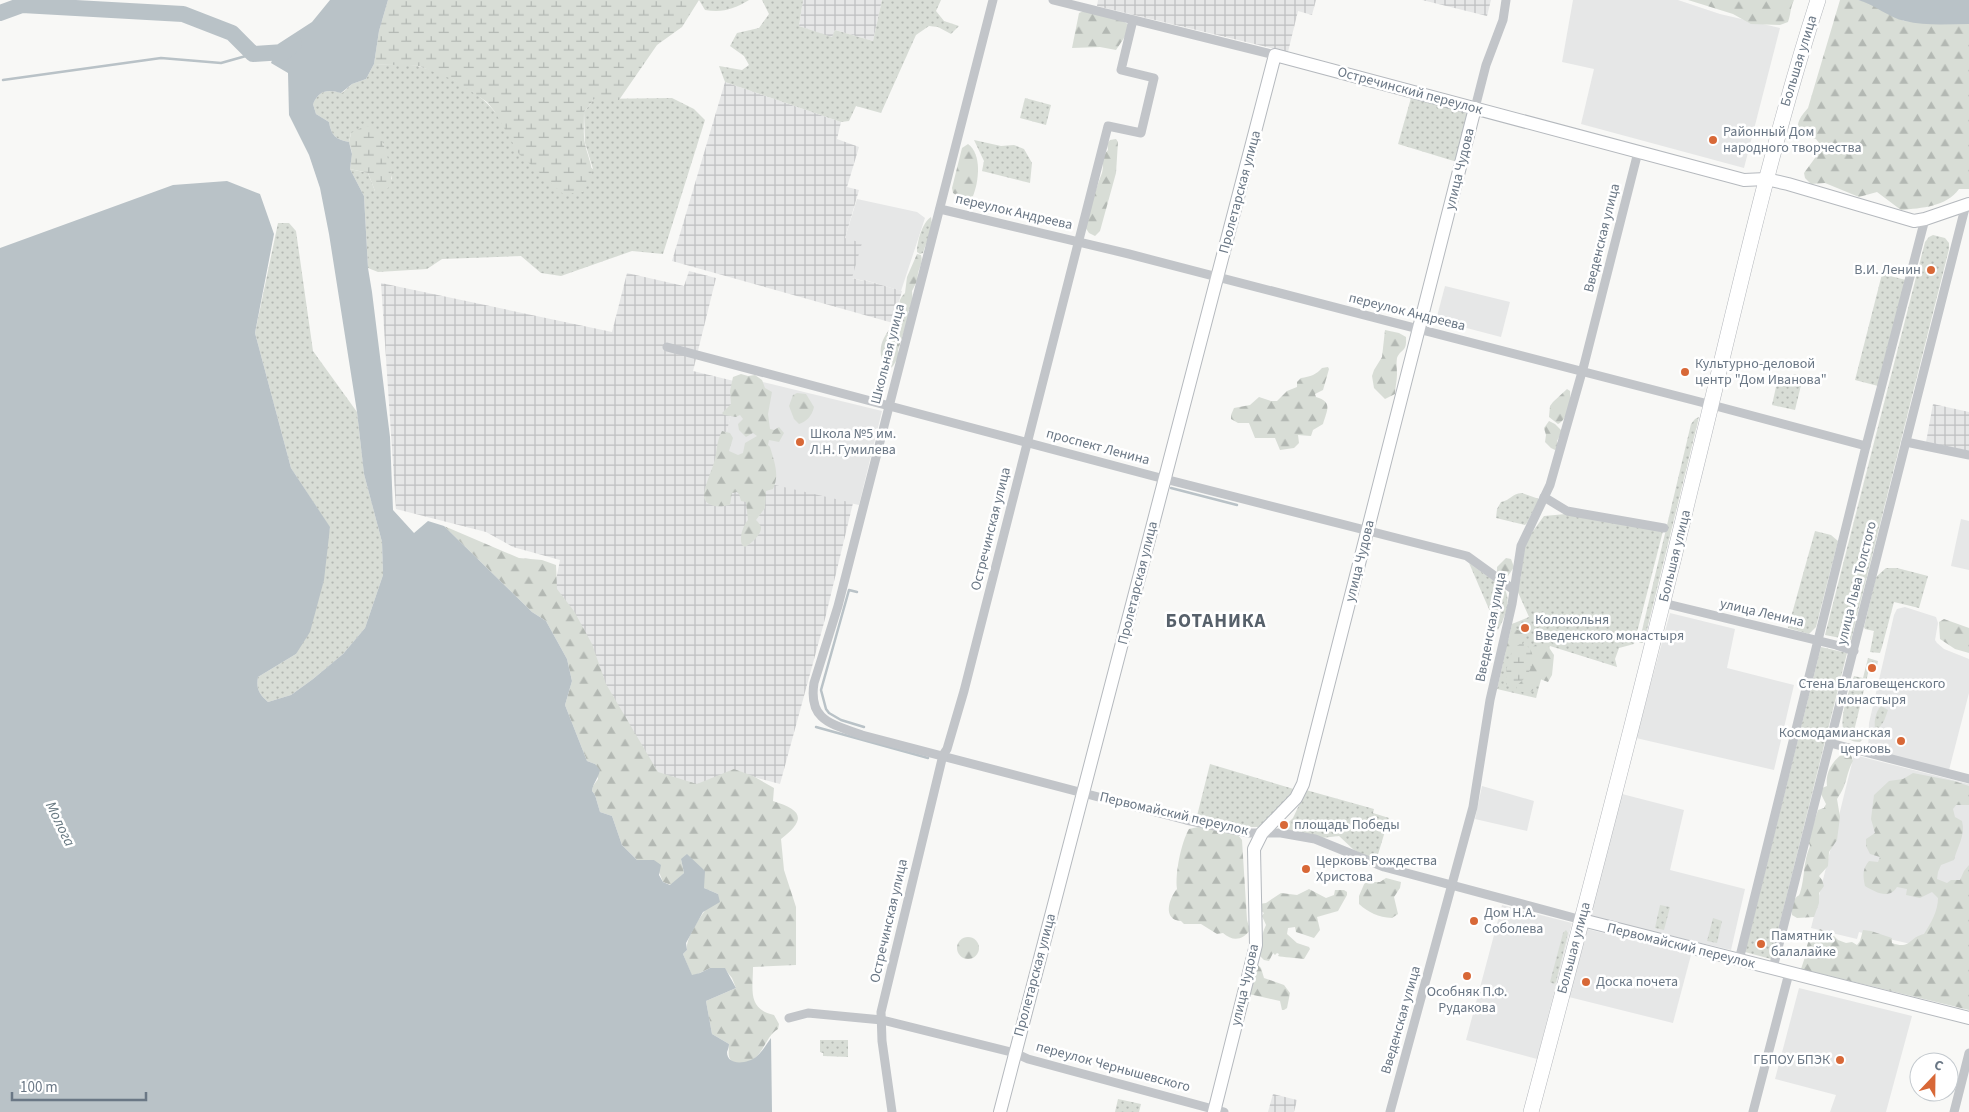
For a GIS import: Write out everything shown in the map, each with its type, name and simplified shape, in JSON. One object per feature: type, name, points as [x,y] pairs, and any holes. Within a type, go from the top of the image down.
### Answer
[{"type":"main road","name":"Большая улица","points":[[1531,1112],[1663,603],[1766,179],[1795,70],[1818,0]]},
{"type":"street","name":"Школьная улица","points":[[818,714],[812,696],[814,683],[838,606],[993,0]]},
{"type":"street","name":"Остречинский переулок","points":[[1053,0],[1276,55],[1744,180],[1766,179],[1914,221],[1925,219]]},
{"type":"street","name":"улица Чудова","points":[[1218,1111],[1256,945],[1253,858],[1257,841],[1262,833],[1296,798],[1303,784],[1486,65],[1503,20],[1506,0]]},
{"type":"street","name":"Остречинская улица","points":[[892,1112],[882,1041],[881,1012],[943,755],[948,749],[964,690],[1108,126],[1141,133],[1154,78],[1121,70],[1133,20]]},
{"type":"street","name":"Пролетарская улица","points":[[1000,1112],[1276,55]]},
{"type":"street","name":"Введенская улица","points":[[1390,1112],[1473,807],[1490,700],[1514,590],[1520,546],[1550,486],[1582,372],[1638,152]]},
{"type":"street","points":[[1925,219],[1967,204]]},
{"type":"street","name":"улица Льва Толстого","points":[[1773,968],[1967,204]]},
{"type":"street","name":"переулок Андреева","points":[[940,209],[1217,277],[1866,446]]},
{"type":"street","name":"улица Льва Толстого","points":[[1739,960],[1866,446],[1925,219]]},
{"type":"street","name":"проспект Ленина","points":[[667,347],[889,407],[1467,556],[1514,590]]},
{"type":"street","points":[[1906,442],[1969,455]]},
{"type":"street","points":[[1544,498],[1568,511],[1664,528]]},
{"type":"street","name":"улица Ленина","points":[[1663,603],[1818,640],[1854,651]]},
{"type":"street","name":"Первомайский переулок","points":[[818,714],[830,724],[862,734],[1186,820],[1248,833],[1281,833],[1315,840],[1384,867],[1453,886],[1969,1018]]},
{"type":"street","points":[[1830,743],[1969,779]]},
{"type":"street","points":[[1753,1112],[1789,973]]},
{"type":"street","name":"переулок Чернышевского","points":[[789,1018],[808,1013],[882,1020],[1015,1052],[1028,1059],[1218,1111]]},
{"type":"street","points":[[1954,1112],[1969,1053]]},
{"type":"shaded area","points":[[803,0],[882,0],[873,41],[835,30],[832,38],[799,26]]},
{"type":"shaded area","points":[[1098,0],[1316,0],[1312,15],[1298,11],[1288,52],[1097,6]]},
{"type":"shaded area","points":[[1422,0],[1491,0],[1487,16]]},
{"type":"shaded area","points":[[1573,0],[1678,0],[1720,14],[1780,28],[1744,168],[1581,124],[1594,69],[1562,62]]},
{"type":"shaded area","points":[[725,82],[841,122],[837,139],[859,147],[847,187],[859,190],[845,238],[862,243],[852,278],[902,291],[893,323],[672,261]]},
{"type":"shaded area","points":[[857,199],[917,212],[925,218],[901,291],[852,278],[845,238]]},
{"type":"shaded area","points":[[689,271],[716,278],[693,371],[738,382],[718,472],[853,503],[825,619],[780,784],[739,773],[692,787],[655,775],[554,590],[560,560],[513,547],[486,532],[396,509],[381,283],[612,332],[627,273],[684,286]]},
{"type":"shaded area","points":[[1445,286],[1510,302],[1501,337],[1436,320]]},
{"type":"shaded area","name":"Школа №5 им. Л.Н. Гумилева","points":[[739,376],[882,411],[859,505],[718,473]]},
{"type":"shaded area","points":[[1933,404],[1969,412],[1969,451],[1926,442]]},
{"type":"shaded area","points":[[1961,519],[1969,521],[1969,570],[1951,566]]},
{"type":"shaded area","points":[[1905,607],[1936,617],[1938,623],[1935,640],[1937,643],[1944,649],[1969,659],[1969,693],[1948,774],[1868,753],[1869,723],[1894,615],[1897,609]]},
{"type":"shaded area","points":[[1670,613],[1735,629],[1727,668],[1794,685],[1774,770],[1636,738]]},
{"type":"shaded area","points":[[1854,755],[1969,784],[1969,935],[1915,945],[1859,932],[1857,939],[1811,928]]},
{"type":"shaded area","points":[[1482,786],[1534,801],[1527,831],[1475,819]]},
{"type":"shaded area","points":[[1622,794],[1684,810],[1670,870],[1745,889],[1731,950],[1590,917]]},
{"type":"shaded area","points":[[1502,905],[1572,923],[1537,1059],[1466,1040]]},
{"type":"shaded area","points":[[1587,929],[1691,955],[1673,1023],[1569,997]]},
{"type":"shaded area","name":"ГБПОУ БПЭК","points":[[1799,988],[1912,1016],[1886,1112],[1830,1112],[1836,1095],[1775,1079]]},
{"type":"shaded area","points":[[1273,1094],[1297,1100],[1294,1112],[1268,1112]]},
{"type":"green space","points":[[388,0],[699,0],[682,27],[657,45],[619,100],[594,99],[584,112],[585,144],[592,173],[588,185],[583,192],[563,194],[519,154],[495,112],[487,102],[454,80],[419,66],[374,64],[379,31]]},
{"type":"green space","points":[[699,0],[749,0],[733,8],[717,11],[705,10]]},
{"type":"green space","points":[[762,0],[803,0],[799,26],[832,37],[835,30],[873,41],[882,0],[941,0],[936,11],[944,21],[959,26],[951,34],[938,27],[929,26],[916,35],[881,113],[856,106],[849,121],[841,122],[725,82],[719,66],[742,70],[749,65],[744,56],[730,46],[737,33],[759,28],[769,14]]},
{"type":"green space","points":[[1688,0],[1794,0],[1788,22],[1780,25],[1751,24],[1733,14]]},
{"type":"green space","points":[[1840,0],[1867,2],[1904,21],[1969,24],[1969,189],[1959,189],[1947,200],[1933,206],[1901,210],[1877,192],[1859,197],[1825,183],[1811,184],[1805,178],[1804,173],[1815,158],[1819,143],[1816,139],[1798,134],[1798,123],[1808,108]]},
{"type":"green space","points":[[1086,10],[1115,17],[1128,24],[1126,35],[1116,50],[1100,47],[1072,48],[1079,13]]},
{"type":"green space","points":[[374,64],[416,66],[452,79],[471,90],[495,112],[593,169],[585,143],[584,112],[594,99],[672,98],[694,109],[705,120],[663,254],[632,251],[561,276],[541,273],[521,256],[442,259],[427,269],[378,272],[368,268],[364,196],[350,169],[368,173],[375,191],[392,179],[383,143],[351,133],[349,142],[337,138],[331,130],[329,122],[316,114],[313,104],[321,93],[332,91],[342,93],[352,84],[366,79]]},
{"type":"green space","points":[[1025,98],[1051,105],[1046,125],[1020,118]]},
{"type":"green space","points":[[1411,98],[1459,110],[1467,114],[1468,121],[1457,162],[1398,144]]},
{"type":"green space","points":[[365,126],[376,130],[387,155],[391,181],[390,186],[385,191],[375,191],[368,173],[350,169],[352,153],[349,142],[351,133]]},
{"type":"green space","points":[[1116,139],[1118,142],[1116,173],[1100,231],[1095,236],[1089,233],[1085,227],[1103,170],[1103,159],[1108,150],[1107,144],[1110,140]]},
{"type":"green space","points":[[974,140],[1001,146],[1014,145],[1024,149],[1032,163],[1030,183],[982,171],[984,161]]},
{"type":"green space","points":[[968,144],[976,154],[978,176],[973,196],[962,199],[953,193],[952,188],[962,148]]},
{"type":"green space","points":[[931,217],[929,235],[923,253],[920,254],[917,252],[919,238],[925,224]]},
{"type":"green space","points":[[278,223],[289,223],[296,231],[313,351],[357,412],[364,474],[382,542],[383,575],[365,628],[343,654],[291,695],[268,702],[259,691],[257,685],[258,677],[296,654],[330,528],[291,468],[255,333]]},
{"type":"green space","points":[[1933,235],[1945,238],[1949,243],[1949,249],[1851,640],[1825,635],[1925,242]]},
{"type":"green space","points":[[917,254],[921,255],[922,261],[918,279],[912,291],[913,304],[908,312],[909,316],[898,350],[899,356],[889,370],[885,368],[882,359],[881,345],[899,311],[899,302],[905,293],[907,277]]},
{"type":"green space","points":[[1882,274],[1906,280],[1878,386],[1855,380]]},
{"type":"green space","points":[[1385,330],[1399,333],[1406,337],[1406,342],[1405,348],[1397,358],[1395,394],[1385,399],[1374,388],[1372,376],[1382,357]]},
{"type":"green space","points":[[1328,367],[1323,390],[1315,394],[1316,397],[1327,404],[1323,424],[1313,430],[1311,436],[1298,435],[1299,443],[1294,448],[1280,450],[1275,438],[1255,438],[1249,423],[1238,423],[1231,419],[1234,408],[1250,405],[1259,397],[1277,401],[1287,391],[1297,387],[1297,382],[1301,378],[1313,375],[1322,368]]},
{"type":"green space","points":[[741,374],[755,375],[762,380],[765,388],[772,392],[768,414],[770,429],[774,430],[779,427],[784,433],[779,442],[769,440],[768,445],[776,468],[775,484],[773,489],[766,491],[765,508],[756,520],[761,527],[760,533],[745,547],[742,545],[741,535],[748,520],[746,502],[741,501],[737,492],[732,493],[730,505],[711,505],[704,498],[705,488],[714,464],[718,441],[722,431],[730,433],[733,438],[729,451],[738,455],[743,453],[745,443],[757,436],[753,433],[746,437],[739,430],[738,424],[743,419],[740,415],[736,417],[722,413],[731,404],[730,391],[733,377]]},
{"type":"green space","points":[[1794,374],[1803,377],[1795,410],[1772,405],[1776,387]]},
{"type":"green space","points":[[1567,389],[1570,391],[1568,409],[1564,418],[1558,424],[1549,417],[1550,406]]},
{"type":"green space","points":[[797,393],[806,394],[814,407],[808,418],[799,424],[794,419],[789,406],[793,395]]},
{"type":"green space","points":[[1699,417],[1645,638],[1643,643],[1639,643],[1691,424]]},
{"type":"green space","points":[[1549,421],[1562,431],[1557,441],[1559,447],[1555,450],[1545,442],[1544,428]]},
{"type":"green space","points":[[1522,493],[1539,499],[1525,525],[1496,518],[1497,509],[1501,502]]},
{"type":"green space","points":[[1566,514],[1663,531],[1634,644],[1619,648],[1615,659],[1617,667],[1550,646],[1536,698],[1497,689],[1512,624],[1529,617],[1517,590],[1521,576],[1520,561],[1528,538],[1544,516]]},
{"type":"green space","points":[[444,526],[519,558],[542,560],[556,565],[557,589],[574,611],[592,644],[606,684],[658,772],[697,784],[734,769],[753,776],[774,788],[773,801],[790,808],[798,816],[795,826],[781,839],[784,870],[796,907],[796,965],[753,967],[753,997],[755,1003],[765,1012],[774,1015],[779,1024],[778,1029],[752,1060],[746,1063],[733,1062],[729,1056],[729,1044],[712,1034],[706,1001],[736,988],[732,978],[724,968],[710,968],[692,976],[683,954],[687,950],[687,944],[693,929],[718,894],[704,888],[681,859],[684,873],[671,885],[663,882],[654,860],[637,860],[622,845],[612,816],[600,812],[592,791],[598,779],[595,764],[587,761],[565,705],[572,681],[567,659],[546,621],[532,612]]},
{"type":"green space","points":[[1815,531],[1831,535],[1838,541],[1816,627],[1809,634],[1788,628]]},
{"type":"green space","points":[[1506,558],[1511,559],[1514,567],[1508,576],[1502,576],[1497,572],[1497,567]]},
{"type":"green space","points":[[1469,563],[1504,588],[1507,598],[1507,609],[1498,630]]},
{"type":"green space","points":[[1886,568],[1897,568],[1928,576],[1919,608],[1894,602],[1880,653],[1870,652],[1874,631],[1864,627],[1876,577]]},
{"type":"green space","points":[[1944,619],[1969,628],[1969,653],[1955,649],[1940,639],[1939,622]]},
{"type":"green space","points":[[1514,629],[1521,631],[1525,637],[1518,652],[1512,656],[1505,652],[1506,639],[1509,639]]},
{"type":"green space","points":[[1520,644],[1525,644],[1530,649],[1533,661],[1528,674],[1513,688],[1506,684],[1507,667],[1512,651]]},
{"type":"green space","points":[[1537,644],[1548,646],[1554,655],[1552,675],[1548,682],[1540,679],[1532,691],[1525,693],[1517,689],[1516,685],[1526,656]]},
{"type":"green space","points":[[1821,647],[1847,653],[1771,959],[1745,952]]},
{"type":"green space","points":[[1868,658],[1878,661],[1877,666],[1870,665],[1854,731],[1850,731],[1850,734],[1854,737],[1863,738],[1860,742],[1850,740],[1845,734],[1843,715],[1854,676],[1863,678]]},
{"type":"green space","points":[[1881,706],[1888,710],[1884,721],[1876,732],[1875,719]]},
{"type":"green space","points":[[1847,751],[1853,761],[1843,789],[1837,799],[1840,817],[1837,840],[1829,852],[1828,866],[1819,876],[1824,886],[1819,893],[1819,903],[1814,917],[1797,918],[1792,915],[1792,905],[1800,893],[1810,846],[1808,840],[1818,810],[1824,808],[1826,804],[1821,794],[1822,788],[1827,786],[1827,775],[1831,766],[1838,757]]},
{"type":"green space","points":[[1210,764],[1297,790],[1273,818],[1259,826],[1232,825],[1197,816]]},
{"type":"green space","points":[[1913,773],[1969,786],[1969,805],[1956,805],[1953,809],[1955,817],[1962,821],[1961,841],[1954,860],[1941,865],[1937,879],[1947,883],[1951,880],[1960,880],[1969,865],[1969,1010],[1801,969],[1805,957],[1816,956],[1816,951],[1806,949],[1811,933],[1817,932],[1820,929],[1846,943],[1852,942],[1857,945],[1863,930],[1892,938],[1892,943],[1903,945],[1924,934],[1929,926],[1938,903],[1938,898],[1932,892],[1920,898],[1906,895],[1907,889],[1897,887],[1890,893],[1882,894],[1865,886],[1864,879],[1864,870],[1869,861],[1878,862],[1880,857],[1870,854],[1866,846],[1866,839],[1875,833],[1871,819],[1874,795],[1889,781],[1903,779]]},
{"type":"green space","points":[[1306,790],[1374,809],[1373,813],[1389,818],[1376,861],[1354,850],[1339,836],[1321,838],[1285,830],[1285,826],[1293,818]]},
{"type":"green space","points":[[1198,827],[1238,835],[1242,840],[1247,920],[1250,930],[1241,938],[1234,939],[1223,933],[1217,934],[1201,924],[1184,924],[1181,921],[1175,920],[1169,913],[1170,903],[1177,889],[1178,867],[1183,842],[1189,829]]},
{"type":"green space","points":[[1386,878],[1401,882],[1400,888],[1394,897],[1398,914],[1392,918],[1374,914],[1359,904],[1359,896],[1365,882],[1380,882]]},
{"type":"green space","points":[[1309,889],[1326,898],[1334,895],[1335,890],[1344,890],[1347,892],[1347,895],[1338,911],[1317,917],[1320,930],[1314,938],[1296,932],[1295,927],[1288,928],[1287,934],[1297,943],[1309,947],[1310,949],[1304,959],[1278,956],[1279,954],[1275,955],[1273,953],[1269,961],[1264,960],[1259,955],[1266,925],[1262,916],[1264,913],[1261,911],[1259,904],[1266,903],[1281,893],[1297,895]]},
{"type":"green space","points":[[1660,905],[1670,907],[1664,930],[1655,928]]},
{"type":"green space","points":[[1713,918],[1722,921],[1717,943],[1707,941]]},
{"type":"green space","points":[[1566,930],[1568,933],[1554,984],[1550,982],[1563,933]]},
{"type":"green space","points":[[968,937],[976,940],[979,948],[976,956],[968,959],[960,956],[957,948],[960,940]]},
{"type":"green space","points":[[1257,964],[1261,968],[1264,978],[1284,985],[1290,993],[1287,1008],[1284,1010],[1282,1010],[1280,1001],[1249,994]]},
{"type":"green space","points":[[820,1040],[848,1040],[848,1057],[823,1056],[823,1053],[820,1052]]},
{"type":"green space","points":[[1118,1099],[1141,1104],[1139,1112],[1115,1112]]},
{"type":"water","name":"Молога","points":[[330,0],[388,0],[379,31],[374,64],[366,79],[352,84],[341,93],[328,91],[321,93],[313,104],[316,114],[329,122],[335,136],[349,142],[352,154],[350,169],[364,196],[368,268],[390,437],[393,510],[414,533],[428,521],[444,526],[532,612],[546,621],[567,659],[572,681],[565,705],[587,761],[595,764],[600,770],[592,791],[600,812],[612,816],[622,845],[637,860],[654,860],[661,865],[659,875],[663,882],[670,885],[684,873],[681,859],[687,854],[705,871],[704,888],[718,894],[720,902],[703,912],[686,943],[687,950],[683,954],[692,975],[710,968],[725,968],[736,988],[706,1001],[712,1034],[729,1044],[727,1052],[731,1060],[734,1062],[744,1062],[753,1059],[771,1038],[772,1112],[0,1112],[0,248],[173,185],[227,181],[260,194],[274,234],[255,333],[291,468],[330,527],[324,580],[310,632],[296,654],[258,677],[257,685],[259,691],[268,702],[291,695],[343,654],[365,628],[383,575],[382,542],[364,474],[357,412],[320,188],[309,155],[289,115],[288,73],[271,63],[278,44],[312,22]]},
{"type":"water","points":[[1858,0],[1969,0],[1969,24],[1913,23],[1893,17]]},
{"type":"waterway","points":[[0,13],[22,5],[183,14],[232,33],[253,54],[284,52],[294,44]]},
{"type":"waterway","points":[[3,80],[161,58],[221,63],[253,54]]},
{"type":"waterway","points":[[1171,488],[1237,505]]},
{"type":"waterway","points":[[857,592],[849,590],[821,690],[826,709],[829,713],[841,720],[864,727]]},
{"type":"waterway","points":[[816,727],[928,758]]},
{"type":"place","name":"Районный Дом народного творчества","points":[[1713,140]]},
{"type":"place","name":"В.И. Ленин","points":[[1931,270]]},
{"type":"place","name":"Культурно-деловой центр \"Дом Иванова\"","points":[[1685,372]]},
{"type":"place","name":"Школа №5 им. Л.Н. Гумилева","points":[[800,442]]},
{"type":"place","name":"Колокольня Введенского монастыря","points":[[1525,628]]},
{"type":"place","name":"Стена Благовещенского монастыря","points":[[1872,668]]},
{"type":"place","name":"Космодамианская церковь","points":[[1901,741]]},
{"type":"place","name":"площадь Победы","points":[[1284,825]]},
{"type":"place","name":"Церковь Рождества Христова","points":[[1306,869]]},
{"type":"place","name":"Дом Н.А. Соболева","points":[[1474,921]]},
{"type":"place","name":"Памятник балалайке","points":[[1761,944]]},
{"type":"place","name":"Особняк П.Ф. Рудакова","points":[[1467,976]]},
{"type":"place","name":"Доска почета","points":[[1586,982]]},
{"type":"place","name":"ГБПОУ БПЭК","points":[[1840,1060]]},
{"type":"district","name":"БОТАНИКА","points":[[1216,621]]}]
